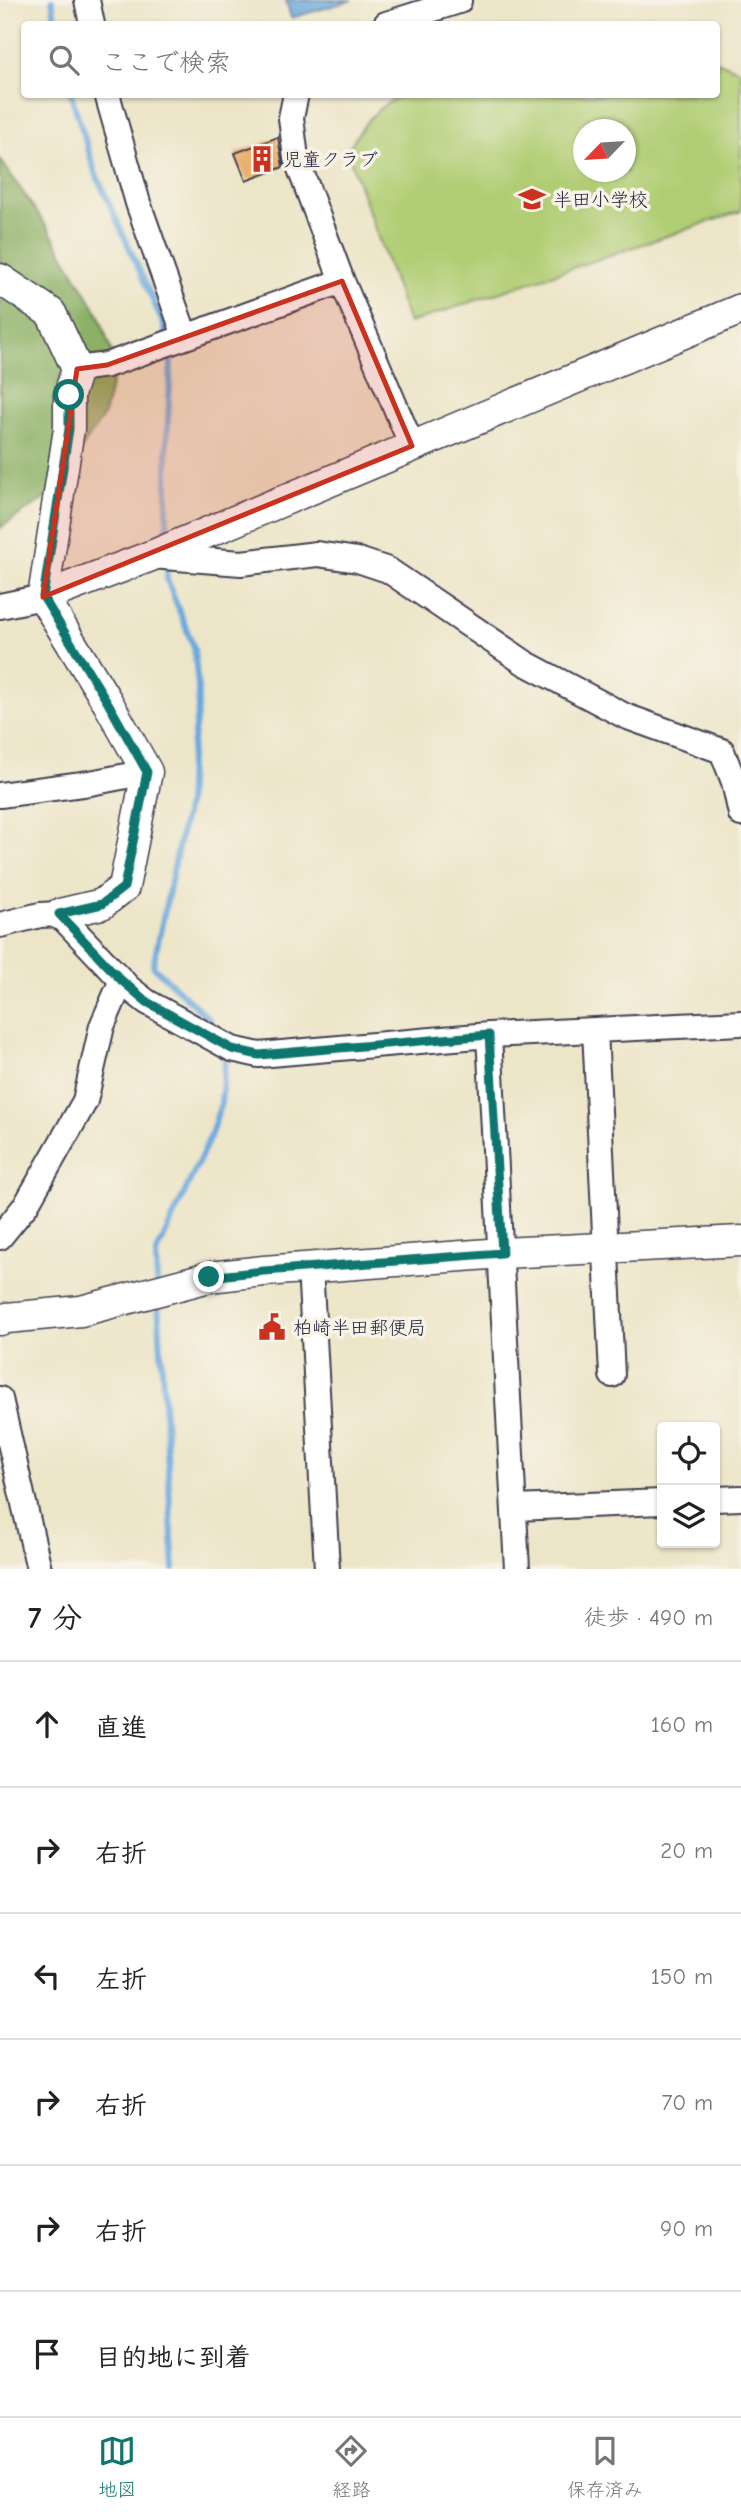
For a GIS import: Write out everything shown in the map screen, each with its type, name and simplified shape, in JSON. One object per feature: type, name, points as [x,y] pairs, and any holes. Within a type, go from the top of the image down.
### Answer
[{"type":"street","points":[[87,0],[91,21]]},
{"type":"street","points":[[396,21],[459,2]]},
{"type":"street","points":[[108,98],[138,203],[185,336]]},
{"type":"street","points":[[295,98],[290,118],[296,158],[342,281],[412,446]]},
{"type":"street","points":[[0,279],[51,313],[77,369],[69,395],[69,429],[43,597],[147,772],[124,887],[102,904],[0,925]]},
{"type":"street","points":[[77,369],[107,365],[342,281]]},
{"type":"street","points":[[0,606],[43,597],[151,556],[741,309]]},
{"type":"street","points":[[151,556],[242,563],[317,554],[358,560],[388,570],[525,663],[625,716],[722,751],[734,782],[741,814]]},
{"type":"street","points":[[0,795],[147,772]]},
{"type":"street","points":[[59,914],[121,980],[147,1002],[232,1049],[259,1055],[489,1035],[741,1023]]},
{"type":"street","points":[[0,1237],[26,1205],[85,1101],[102,1026],[121,980]]},
{"type":"street","points":[[595,1030],[612,1375]]},
{"type":"street","points":[[489,1035],[517,1569]]},
{"type":"street","points":[[0,1320],[81,1311],[209,1277],[502,1253],[741,1241]]},
{"type":"street","points":[[310,1267],[327,1569]]},
{"type":"street","points":[[0,1399],[39,1569]]},
{"type":"street","points":[[720,1499],[741,1498]]},
{"type":"street","points":[[515,1508],[657,1502]]},
{"type":"highlighted area","points":[[342,281],[412,446],[43,597],[77,369],[107,365]]},
{"type":"green space","points":[[720,62],[741,71],[741,211],[409,323],[347,151],[365,124],[387,104],[398,98],[720,98]]},
{"type":"green space","points":[[0,159],[49,230],[99,315],[116,365],[104,415],[52,493],[0,528]]},
{"type":"water","points":[[286,0],[352,0],[291,18]]},
{"type":"building","name":"児童クラブ","points":[[278,137],[283,167],[246,181],[235,153]]},
{"type":"waterway","points":[[52,0],[56,21]]},
{"type":"waterway","points":[[72,98],[95,172],[164,325],[166,336]]},
{"type":"waterway","points":[[167,539],[167,437],[171,364],[168,351]]},
{"type":"waterway","points":[[167,564],[167,580],[194,648],[198,708],[189,766],[187,805],[153,966],[210,1020],[213,1029]]},
{"type":"waterway","points":[[157,1283],[156,1255],[210,1137],[221,1103],[225,1059],[222,1053]]},
{"type":"waterway","points":[[158,1301],[174,1569]]},
{"type":"place","name":"児童クラブ","points":[[262,159]]},
{"type":"place","name":"半田小学校","points":[[532,199]]},
{"type":"place","name":"柏崎半田郵便局","points":[[272,1327]]},
{"type":"route","points":[[69,395],[69,429],[43,597],[147,772],[124,887],[102,904],[59,914],[129,988],[147,1002],[232,1049],[259,1055],[489,1035],[502,1253],[209,1277]]}]
